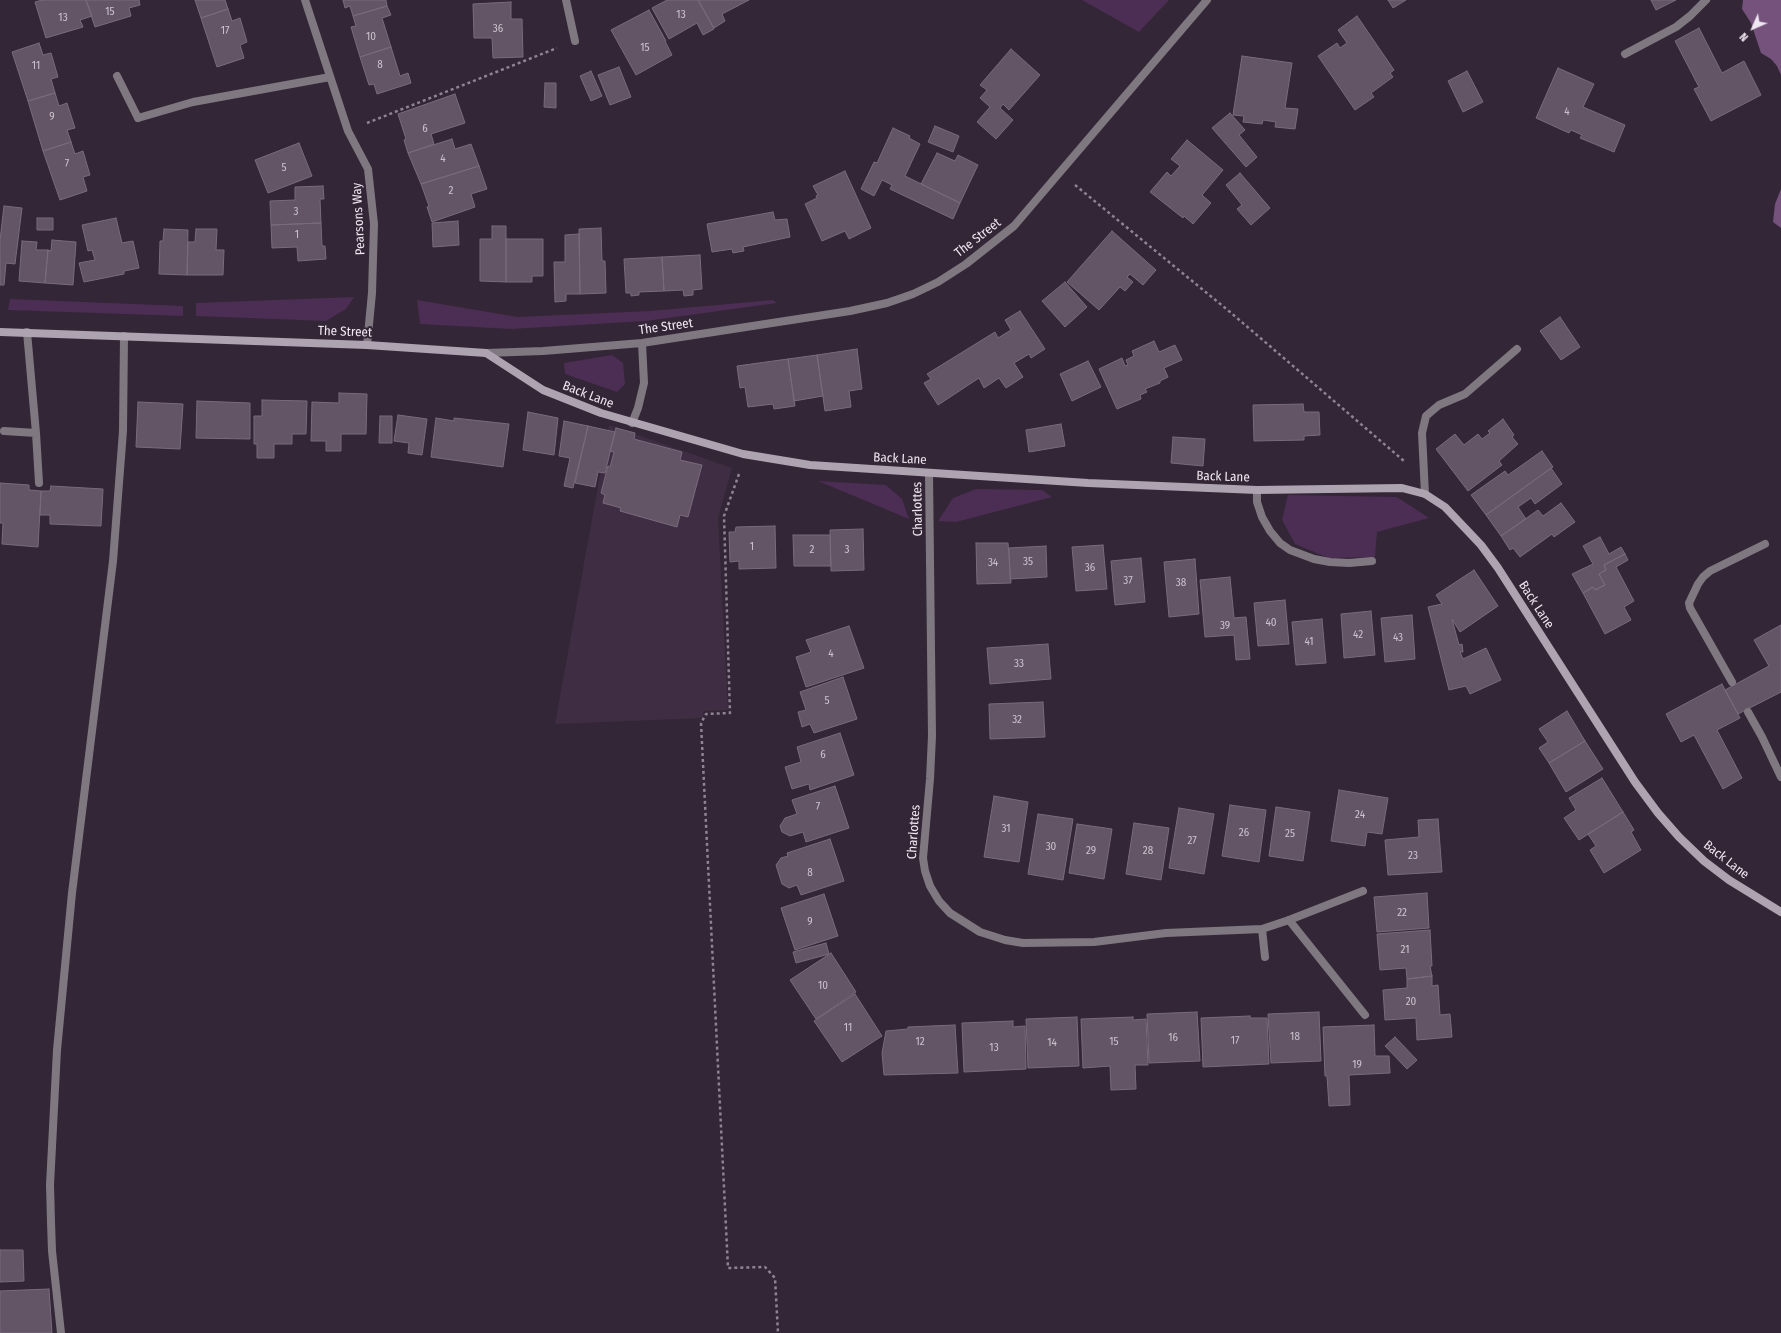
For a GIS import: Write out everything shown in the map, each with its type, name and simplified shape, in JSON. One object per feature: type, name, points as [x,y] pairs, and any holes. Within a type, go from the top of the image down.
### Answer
[{"type":"street","name":"Pearsons Way","points":[[305,0],[348,131],[368,169],[374,224],[372,293],[367,345]]},
{"type":"street","points":[[566,0],[575,41]]},
{"type":"street","name":"The Street","points":[[0,332],[367,345],[486,353],[543,351],[642,343],[850,311],[887,303],[913,294],[938,282],[991,245],[1014,226],[1061,173],[1207,0]]},
{"type":"street","points":[[1626,54],[1676,27],[1706,0]]},
{"type":"street","points":[[117,76],[138,118],[193,102],[330,76]]},
{"type":"street","points":[[27,332],[39,483]]},
{"type":"street","points":[[61,1333],[50,1222],[57,1050],[72,892],[113,561],[123,432],[124,336]]},
{"type":"street","points":[[632,423],[638,408],[644,383],[642,343]]},
{"type":"street","points":[[1425,494],[1422,433],[1426,416],[1439,405],[1465,394],[1517,349]]},
{"type":"street","name":"Back Lane","points":[[486,353],[543,390],[583,407],[632,423],[743,454],[810,465],[1088,483],[1257,490],[1402,488],[1425,494],[1445,507],[1481,545],[1635,782],[1658,813],[1704,861],[1729,880],[1781,912]]},
{"type":"street","points":[[4,431],[36,433]]},
{"type":"street","name":"Charlottes","points":[[929,473],[932,736],[923,858],[925,871],[930,886],[939,901],[950,913],[980,932],[1005,940],[1023,943],[1094,942],[1166,934],[1262,929],[1363,891]]},
{"type":"street","points":[[1257,490],[1257,502],[1262,517],[1270,531],[1290,550],[1308,557],[1330,562],[1349,563],[1372,561]]},
{"type":"street","points":[[1732,682],[1690,608],[1689,603],[1702,577],[1710,571],[1765,544]]},
{"type":"street","points":[[1748,712],[1781,777]]},
{"type":"street","points":[[1289,920],[1365,1015]]},
{"type":"street","points":[[1262,929],[1265,957]]},
{"type":"path","points":[[348,131],[575,41]]},
{"type":"path","points":[[1061,173],[1230,312],[1408,465]]},
{"type":"path","points":[[743,454],[741,469],[724,516],[730,714],[706,714],[701,723],[728,1268],[765,1268],[775,1278],[778,1333]]},
{"type":"shaded area","points":[[1082,0],[1169,0],[1139,32]]},
{"type":"shaded area","points":[[1743,0],[1781,0],[1781,75],[1777,66],[1771,59],[1761,53],[1751,23],[1742,9]]},
{"type":"shaded area","points":[[1781,189],[1781,228],[1773,222],[1775,204]]},
{"type":"shaded area","points":[[354,297],[346,309],[326,321],[196,316],[196,303]]},
{"type":"shaded area","points":[[10,299],[183,306],[183,316],[8,310]]},
{"type":"shaded area","points":[[417,300],[518,317],[650,311],[773,300],[777,303],[646,321],[511,329],[420,324]]},
{"type":"shaded area","points":[[612,355],[623,363],[625,384],[617,392],[565,374],[564,363]]},
{"type":"shaded area","points":[[609,425],[732,468],[718,518],[728,710],[703,711],[703,718],[555,724]]},
{"type":"shaded area","points":[[818,481],[886,485],[902,499],[909,519]]},
{"type":"shaded area","points":[[976,489],[1042,490],[1052,497],[956,522],[938,521],[953,498]]},
{"type":"shaded area","points":[[1288,495],[1397,497],[1429,518],[1377,532],[1375,557],[1329,558],[1295,544],[1282,520]]},
{"type":"building","points":[[42,0],[86,0],[92,16],[80,20],[83,27],[46,38],[35,2]]},
{"type":"building","points":[[86,0],[139,0],[140,5],[129,8],[131,16],[95,27]]},
{"type":"building","points":[[195,0],[225,0],[228,9],[201,18]]},
{"type":"building","points":[[343,0],[386,0],[387,6],[353,16],[350,6],[345,8]]},
{"type":"building","points":[[667,0],[698,0],[714,29],[703,35],[697,23],[669,39],[652,8]]},
{"type":"building","points":[[698,0],[749,0],[722,14],[725,21],[714,28]]},
{"type":"building","points":[[1388,0],[1406,0],[1393,8]]},
{"type":"building","points":[[1651,0],[1676,0],[1656,10]]},
{"type":"building","points":[[511,2],[511,19],[522,19],[523,57],[493,58],[492,38],[474,38],[473,4]]},
{"type":"building","points":[[387,6],[391,15],[382,18],[391,47],[360,57],[351,27],[356,26],[353,16]]},
{"type":"building","points":[[228,9],[232,21],[240,18],[247,42],[240,45],[244,58],[217,67],[201,18]]},
{"type":"building","points":[[649,10],[672,55],[636,75],[611,30]]},
{"type":"building","points":[[1357,16],[1394,70],[1390,73],[1393,77],[1371,93],[1374,97],[1355,110],[1318,56],[1337,43],[1340,48],[1347,43],[1338,30]]},
{"type":"building","points":[[1699,28],[1722,73],[1744,61],[1761,95],[1711,121],[1694,89],[1699,87],[1675,41]]},
{"type":"building","points":[[39,43],[43,55],[51,53],[58,77],[51,79],[55,93],[28,101],[12,52]]},
{"type":"building","points":[[391,47],[400,76],[408,73],[411,83],[377,94],[374,84],[369,85],[360,57]]},
{"type":"building","points":[[1011,49],[1040,75],[1009,110],[1003,104],[1000,108],[1013,120],[996,139],[977,122],[990,107],[980,98],[987,90],[980,85]]},
{"type":"building","points":[[1242,56],[1292,63],[1285,108],[1298,109],[1295,129],[1275,127],[1276,122],[1263,120],[1262,124],[1243,122],[1244,116],[1233,115]]},
{"type":"building","points":[[619,67],[631,97],[610,105],[598,75]]},
{"type":"building","points":[[1558,68],[1594,84],[1583,107],[1625,125],[1614,152],[1580,138],[1582,135],[1571,130],[1569,133],[1536,118]]},
{"type":"building","points":[[591,71],[602,96],[591,101],[580,76]]},
{"type":"building","points":[[1467,71],[1483,102],[1463,112],[1448,81]]},
{"type":"building","points":[[545,83],[556,83],[556,108],[544,107]]},
{"type":"building","points":[[55,93],[59,106],[67,103],[75,128],[67,130],[71,142],[43,151],[28,101]]},
{"type":"building","points":[[455,94],[465,123],[431,134],[434,144],[408,153],[404,140],[406,139],[398,114]]},
{"type":"building","points":[[1230,113],[1245,130],[1239,135],[1257,157],[1246,167],[1212,128]]},
{"type":"building","points":[[935,126],[959,136],[953,152],[928,142]]},
{"type":"building","points":[[893,128],[910,136],[909,138],[920,144],[905,176],[960,203],[953,219],[890,189],[892,185],[882,180],[874,196],[861,189],[874,162],[877,163]]},
{"type":"building","points":[[452,139],[455,149],[471,144],[479,166],[421,184],[408,153]]},
{"type":"building","points":[[1187,140],[1223,170],[1202,195],[1211,203],[1193,224],[1150,192],[1167,172],[1171,176],[1180,166],[1171,159]]},
{"type":"building","points":[[71,142],[75,154],[83,151],[90,175],[83,177],[87,191],[60,200],[43,151]]},
{"type":"building","points":[[299,143],[312,176],[268,193],[255,160]]},
{"type":"building","points":[[937,153],[955,161],[958,155],[978,165],[960,203],[921,184]]},
{"type":"building","points":[[479,166],[487,189],[471,194],[475,207],[432,222],[427,207],[429,206],[421,184]]},
{"type":"building","points":[[845,171],[871,228],[849,239],[845,231],[822,241],[805,204],[817,198],[816,196],[818,195],[813,186]]},
{"type":"building","points":[[1240,173],[1270,208],[1251,225],[1237,209],[1242,205],[1226,185]]},
{"type":"building","points":[[323,186],[324,199],[320,199],[321,223],[271,225],[270,201],[295,200],[295,187]]},
{"type":"building","points":[[4,206],[22,208],[15,264],[6,263],[4,285],[0,285],[0,240]]},
{"type":"building","points":[[773,212],[775,220],[787,219],[790,237],[743,247],[744,251],[733,253],[732,249],[712,252],[707,224]]},
{"type":"building","points":[[37,218],[53,218],[53,230],[37,230]]},
{"type":"building","points":[[116,218],[122,243],[133,241],[139,268],[124,271],[124,274],[84,282],[79,263],[95,260],[92,250],[88,251],[82,225]]},
{"type":"building","points":[[458,221],[459,245],[433,247],[432,223]]},
{"type":"building","points":[[321,223],[322,246],[325,246],[326,259],[298,261],[297,247],[272,248],[271,225]]},
{"type":"building","points":[[492,226],[506,226],[506,282],[480,281],[480,239],[492,239]]},
{"type":"building","points":[[601,228],[602,261],[605,261],[606,293],[580,294],[579,229]]},
{"type":"building","points":[[164,229],[188,230],[187,275],[159,274],[160,241],[163,241]]},
{"type":"building","points":[[196,229],[217,229],[216,250],[224,250],[223,275],[187,275],[188,242],[195,242]]},
{"type":"building","points":[[1112,231],[1156,270],[1143,285],[1130,274],[1127,277],[1133,282],[1125,291],[1120,287],[1099,310],[1067,282]]},
{"type":"building","points":[[579,234],[580,294],[566,294],[566,301],[555,302],[554,262],[565,262],[565,235]]},
{"type":"building","points":[[506,239],[543,239],[543,276],[532,276],[532,282],[506,282]]},
{"type":"building","points":[[52,240],[76,242],[73,285],[45,283],[48,250],[51,251]]},
{"type":"building","points":[[22,241],[37,242],[36,250],[48,250],[45,283],[19,281]]},
{"type":"building","points":[[700,255],[702,289],[693,290],[693,295],[684,296],[683,290],[664,291],[662,257]]},
{"type":"building","points":[[662,257],[664,291],[639,292],[639,295],[631,296],[631,293],[626,293],[624,259]]},
{"type":"building","points":[[1065,282],[1087,307],[1065,327],[1042,301]]},
{"type":"building","points":[[1020,311],[1045,349],[1031,358],[1029,354],[1014,363],[1023,377],[1006,388],[999,378],[984,388],[979,378],[938,405],[924,383],[931,379],[927,374],[995,332],[998,338],[1011,330],[1005,320]]},
{"type":"building","points":[[1560,317],[1580,347],[1561,360],[1540,331]]},
{"type":"building","points":[[1154,341],[1159,352],[1175,345],[1182,360],[1164,368],[1168,377],[1160,381],[1160,383],[1145,389],[1147,392],[1140,395],[1141,399],[1117,409],[1099,369],[1122,358],[1125,366],[1128,365],[1126,360],[1134,356],[1132,351]]},
{"type":"building","points":[[857,349],[862,389],[849,391],[851,407],[825,411],[817,355]]},
{"type":"building","points":[[817,355],[823,396],[794,401],[788,359]]},
{"type":"building","points":[[788,359],[795,406],[774,409],[773,404],[748,407],[745,387],[740,388],[737,366]]},
{"type":"building","points":[[1088,361],[1101,387],[1072,401],[1060,374]]},
{"type":"building","points":[[339,393],[367,394],[366,434],[341,434],[341,451],[326,451],[326,441],[311,441],[312,402],[339,403]]},
{"type":"building","points":[[262,400],[307,401],[306,434],[292,434],[292,444],[274,444],[274,458],[257,458],[257,444],[254,444],[254,416],[262,416]]},
{"type":"building","points":[[197,401],[250,403],[250,439],[196,438]]},
{"type":"building","points":[[138,402],[183,404],[180,449],[136,447]]},
{"type":"building","points":[[1303,404],[1304,412],[1319,412],[1320,435],[1304,436],[1304,440],[1254,441],[1253,405]]},
{"type":"building","points":[[528,412],[558,418],[554,455],[523,450]]},
{"type":"building","points":[[398,415],[427,419],[422,455],[408,453],[409,443],[394,441]]},
{"type":"building","points":[[380,416],[392,416],[392,443],[379,443]]},
{"type":"building","points":[[436,418],[454,421],[454,418],[509,424],[503,467],[431,457]]},
{"type":"building","points":[[1503,419],[1514,435],[1512,437],[1518,444],[1499,461],[1502,465],[1468,491],[1436,449],[1455,434],[1464,445],[1478,434],[1482,439],[1490,433],[1488,431]]},
{"type":"building","points":[[564,421],[588,426],[573,488],[564,486],[570,458],[559,456]]},
{"type":"building","points":[[1061,424],[1065,446],[1029,452],[1026,430]]},
{"type":"building","points":[[588,426],[615,432],[605,473],[598,472],[595,487],[575,483]]},
{"type":"building","points":[[616,428],[635,433],[634,439],[682,452],[680,460],[702,465],[688,517],[680,515],[677,527],[620,511],[621,508],[603,503],[605,495],[601,493],[608,466],[610,467],[614,452],[610,451]]},
{"type":"building","points":[[1173,437],[1205,439],[1203,466],[1171,463]]},
{"type":"building","points":[[1542,451],[1553,467],[1486,515],[1471,495],[1505,471],[1508,475]]},
{"type":"building","points":[[1551,468],[1562,484],[1535,504],[1531,498],[1518,507],[1526,519],[1501,536],[1486,515]]},
{"type":"building","points":[[0,483],[29,485],[29,490],[41,491],[38,547],[2,544],[3,523],[0,523]]},
{"type":"building","points":[[51,486],[103,489],[101,526],[50,524],[50,515],[40,515],[41,491],[50,491]]},
{"type":"building","points":[[1561,503],[1575,522],[1554,537],[1552,534],[1520,557],[1513,548],[1510,550],[1501,536],[1538,510],[1543,516]]},
{"type":"building","points":[[775,526],[776,568],[739,569],[739,561],[730,562],[729,532],[735,532],[736,527]]},
{"type":"building","points":[[863,529],[864,570],[831,571],[830,530]]},
{"type":"building","points":[[793,535],[830,535],[831,566],[794,566]]},
{"type":"building","points":[[1600,537],[1609,554],[1621,547],[1625,554],[1604,565],[1606,570],[1599,574],[1605,585],[1595,590],[1593,587],[1583,593],[1572,574],[1593,564],[1583,546]]},
{"type":"building","points":[[976,543],[1008,543],[1011,583],[977,584]]},
{"type":"building","points":[[1103,545],[1107,589],[1076,591],[1072,547]]},
{"type":"building","points":[[1046,546],[1047,577],[1010,579],[1009,548]]},
{"type":"building","points":[[1625,554],[1628,560],[1616,567],[1634,601],[1624,607],[1631,620],[1605,634],[1583,593],[1593,587],[1595,590],[1605,585],[1599,574],[1606,570],[1604,565]]},
{"type":"building","points":[[1141,558],[1145,602],[1115,605],[1111,561]]},
{"type":"building","points":[[1195,559],[1199,614],[1169,617],[1164,562]]},
{"type":"building","points":[[1474,570],[1498,606],[1460,632],[1452,619],[1459,645],[1462,644],[1463,652],[1460,652],[1463,659],[1486,648],[1501,680],[1470,694],[1466,686],[1449,690],[1428,607],[1442,604],[1436,595]]},
{"type":"building","points":[[1230,577],[1234,618],[1246,617],[1250,659],[1236,660],[1234,635],[1205,637],[1200,580]]},
{"type":"building","points":[[1285,600],[1289,644],[1258,646],[1254,603]]},
{"type":"building","points":[[1371,611],[1375,655],[1344,658],[1341,614]]},
{"type":"building","points":[[1412,615],[1415,659],[1385,662],[1381,618]]},
{"type":"building","points":[[1322,619],[1326,663],[1296,665],[1292,622]]},
{"type":"building","points":[[1781,625],[1781,692],[1738,714],[1725,690],[1769,666],[1754,640]]},
{"type":"building","points":[[849,626],[864,668],[806,687],[796,657],[811,652],[806,640]]},
{"type":"building","points":[[1048,644],[1051,679],[990,684],[987,648]]},
{"type":"building","points":[[843,677],[857,719],[814,733],[810,724],[802,727],[798,712],[806,710],[800,692]]},
{"type":"building","points":[[1722,684],[1740,718],[1717,730],[1742,778],[1723,789],[1694,735],[1681,742],[1666,714]]},
{"type":"building","points":[[1043,702],[1045,737],[990,739],[989,704]]},
{"type":"building","points":[[1567,711],[1585,741],[1549,763],[1539,748],[1548,742],[1539,729]]},
{"type":"building","points":[[840,733],[854,775],[810,790],[809,784],[792,789],[785,767],[801,762],[797,747]]},
{"type":"building","points":[[1585,741],[1603,769],[1566,792],[1549,763]]},
{"type":"building","points":[[1602,778],[1623,812],[1579,840],[1564,818],[1576,810],[1569,798]]},
{"type":"building","points":[[835,786],[849,828],[806,842],[803,832],[790,836],[782,832],[780,826],[785,818],[797,814],[792,800]]},
{"type":"building","points":[[1339,790],[1388,798],[1382,834],[1367,832],[1365,846],[1331,841]]},
{"type":"building","points":[[994,796],[1028,802],[1019,862],[984,857]]},
{"type":"building","points":[[1230,805],[1266,810],[1259,862],[1222,856]]},
{"type":"building","points":[[1276,807],[1310,812],[1303,861],[1269,856]]},
{"type":"building","points":[[1179,808],[1214,814],[1204,874],[1169,868]]},
{"type":"building","points":[[1623,812],[1634,830],[1631,832],[1641,850],[1604,873],[1590,850],[1596,846],[1588,834]]},
{"type":"building","points":[[1038,814],[1073,819],[1063,880],[1028,874]]},
{"type":"building","points":[[1438,819],[1442,872],[1388,875],[1385,840],[1419,837],[1418,820]]},
{"type":"building","points":[[1134,823],[1169,828],[1161,880],[1126,874]]},
{"type":"building","points":[[1077,824],[1112,829],[1104,879],[1069,873]]},
{"type":"building","points":[[830,839],[844,881],[801,895],[797,885],[789,888],[782,884],[776,865],[781,858],[788,856],[787,853]]},
{"type":"building","points":[[1427,893],[1429,928],[1377,932],[1374,897]]},
{"type":"building","points":[[824,894],[838,936],[795,950],[781,908]]},
{"type":"building","points":[[1430,930],[1432,966],[1430,966],[1432,976],[1407,979],[1406,968],[1380,970],[1377,934]]},
{"type":"building","points":[[826,943],[829,954],[796,963],[793,952]]},
{"type":"building","points":[[831,953],[856,992],[816,1019],[790,980]]},
{"type":"building","points":[[1432,976],[1432,986],[1438,985],[1440,1015],[1450,1014],[1452,1037],[1417,1040],[1416,1018],[1385,1020],[1383,990],[1407,988],[1407,979]]},
{"type":"building","points":[[855,994],[882,1036],[842,1062],[814,1021]]},
{"type":"building","points":[[1197,1012],[1200,1061],[1149,1063],[1147,1014]]},
{"type":"building","points":[[1319,1012],[1321,1061],[1271,1063],[1268,1014]]},
{"type":"building","points":[[1250,1016],[1250,1018],[1267,1018],[1269,1064],[1203,1067],[1201,1018]]},
{"type":"building","points":[[1077,1017],[1079,1066],[1028,1068],[1026,1019]]},
{"type":"building","points":[[1133,1017],[1133,1020],[1146,1019],[1148,1065],[1135,1065],[1136,1089],[1111,1090],[1110,1066],[1083,1068],[1081,1019]]},
{"type":"building","points":[[1013,1021],[1013,1027],[1025,1026],[1026,1069],[964,1072],[962,1023]]},
{"type":"building","points":[[955,1025],[958,1073],[884,1075],[882,1053],[886,1031],[908,1029],[908,1027]]},
{"type":"building","points":[[1374,1025],[1375,1056],[1389,1056],[1390,1073],[1349,1075],[1350,1105],[1329,1106],[1327,1076],[1325,1076],[1323,1027]]},
{"type":"building","points":[[1395,1037],[1417,1060],[1407,1069],[1385,1046]]},
{"type":"building","points":[[0,1250],[23,1250],[24,1281],[0,1282]]},
{"type":"building","points":[[49,1289],[52,1333],[0,1333],[0,1291]]}]
